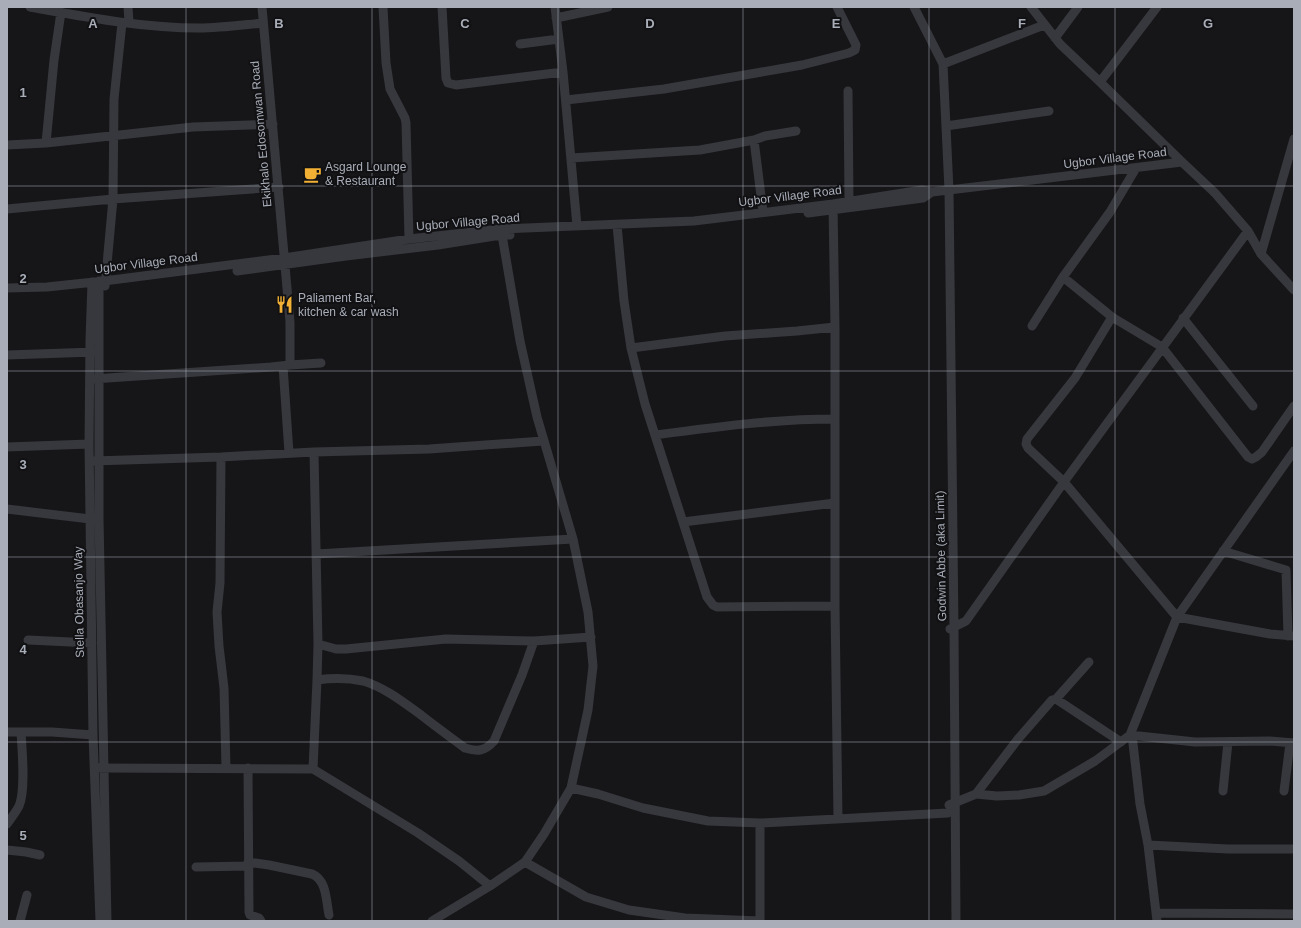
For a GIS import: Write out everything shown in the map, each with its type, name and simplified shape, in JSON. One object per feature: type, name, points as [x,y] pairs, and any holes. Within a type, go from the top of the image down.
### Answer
[{"type":"street","points":[[30,7],[64,11],[125,23],[200,28],[263,23]]},
{"type":"street","name":"Stella Obasanjo Way","points":[[100,921],[99,768],[93,735],[90,519],[94,461],[89,444],[94,379],[98,284],[113,199],[114,99],[128,7]]},
{"type":"street","name":"Ekikhalo Edosomwan Road","points":[[262,7],[290,322],[287,365],[289,453]]},
{"type":"street","points":[[383,7],[386,63],[390,89],[405,118],[406,123],[409,239]]},
{"type":"street","points":[[442,7],[446,78],[448,83],[456,85],[563,72]]},
{"type":"street","points":[[555,7],[566,100],[577,226]]},
{"type":"street","points":[[556,18],[608,7]]},
{"type":"street","points":[[566,100],[664,89],[802,65],[849,54],[855,50],[856,45],[837,7]]},
{"type":"street","points":[[914,7],[943,64],[1044,25]]},
{"type":"street","points":[[1031,7],[1060,44],[1215,193],[1248,231],[1261,254],[1294,290]]},
{"type":"street","points":[[1055,38],[1078,7]]},
{"type":"street","points":[[1100,82],[1157,7]]},
{"type":"street","points":[[46,143],[54,60],[64,11]]},
{"type":"street","points":[[520,44],[559,39]]},
{"type":"street","name":"Godwin Abbe (aka Limit)","points":[[943,64],[946,126],[952,628],[950,808],[951,921]]},
{"type":"street","points":[[848,91],[849,201]]},
{"type":"street","points":[[946,126],[1049,111]]},
{"type":"street","points":[[7,145],[46,143],[193,127],[273,124]]},
{"type":"street","points":[[571,158],[700,150],[796,131]]},
{"type":"street","points":[[754,140],[763,212]]},
{"type":"street","points":[[1261,254],[1294,140]]},
{"type":"street","name":"Ugbor Village Road","points":[[7,288],[98,284],[346,256],[438,245],[501,232],[695,226],[833,207],[849,201],[922,190],[932,192],[1182,162]]},
{"type":"street","points":[[1032,326],[1063,277],[1110,212],[1136,168]]},
{"type":"street","points":[[7,209],[279,186]]},
{"type":"street","name":"Ugbor Village Road","points":[[284,262],[409,239],[577,226],[618,228],[694,221],[763,212],[923,198],[932,192]]},
{"type":"street","points":[[833,207],[835,326],[835,606],[838,819]]},
{"type":"street","points":[[618,228],[624,302],[631,348],[645,404],[707,597],[717,607],[835,606]]},
{"type":"street","points":[[952,628],[966,621],[1064,482],[1248,231]]},
{"type":"street","points":[[434,921],[526,862],[571,788],[588,710],[592,666],[588,612],[573,539],[543,441],[520,341],[501,232]]},
{"type":"street","points":[[1063,277],[1112,317],[1162,347],[1248,457],[1252,459],[1256,458],[1262,452],[1294,406]]},
{"type":"street","points":[[1112,317],[1075,378],[1027,439],[1026,444],[1028,448],[1064,482],[1178,617],[1270,634],[1291,636],[1286,570],[1223,551]]},
{"type":"street","points":[[1183,318],[1253,406]]},
{"type":"street","points":[[631,348],[725,336],[804,331],[835,326]]},
{"type":"street","points":[[7,355],[94,352]]},
{"type":"street","points":[[107,921],[99,768],[94,379],[271,367],[321,362]]},
{"type":"street","points":[[655,435],[737,425],[808,419],[835,419]]},
{"type":"street","points":[[94,461],[429,449],[543,441]]},
{"type":"street","points":[[7,447],[89,444]]},
{"type":"street","points":[[1294,451],[1178,617],[1131,735],[1140,804],[1148,845],[1156,917],[1294,914]]},
{"type":"street","points":[[313,769],[318,644],[314,452]]},
{"type":"street","points":[[221,457],[220,583],[217,612],[224,688],[226,768]]},
{"type":"street","points":[[683,522],[835,503]]},
{"type":"street","points":[[7,509],[90,519]]},
{"type":"street","points":[[316,554],[573,539]]},
{"type":"street","points":[[318,644],[336,649],[446,640],[534,641],[591,637]]},
{"type":"street","points":[[28,640],[92,643]]},
{"type":"street","points":[[317,680],[331,678],[362,681],[372,685],[389,693],[465,748],[480,750],[489,746],[494,741],[522,675],[534,641]]},
{"type":"street","points":[[571,788],[598,794],[643,808],[708,821],[760,823],[838,819],[950,808],[976,794],[1018,739],[1052,700],[1056,699],[1089,662]]},
{"type":"street","points":[[1056,699],[1121,742]]},
{"type":"street","points":[[7,732],[52,732],[93,735]]},
{"type":"street","points":[[7,824],[19,806],[22,794],[23,764],[21,732]]},
{"type":"street","points":[[976,794],[997,796],[1020,795],[1044,791],[1095,761],[1131,735],[1195,742],[1270,741],[1292,743],[1284,792]]},
{"type":"street","points":[[1223,791],[1228,742]]},
{"type":"street","points":[[99,768],[313,769],[418,833],[459,861],[490,886]]},
{"type":"street","points":[[248,768],[249,912],[250,915],[260,918],[261,921]]},
{"type":"street","name":"Godwin Abbe (aka Limit)","points":[[950,808],[956,921]]},
{"type":"street","points":[[526,862],[586,897],[629,910],[685,918],[760,921],[760,823]]},
{"type":"street","points":[[1148,845],[1228,849],[1294,850]]},
{"type":"street","points":[[7,850],[40,855]]},
{"type":"street","points":[[196,867],[248,864],[269,865],[312,874],[317,876],[323,883],[329,915]]},
{"type":"street","points":[[20,921],[27,895]]},
{"type":"place","name":"Asgard Lounge & Restaurant","points":[[312,174]]},
{"type":"place","name":"Paliament Bar, kitchen & car wash","points":[[285,305]]}]
